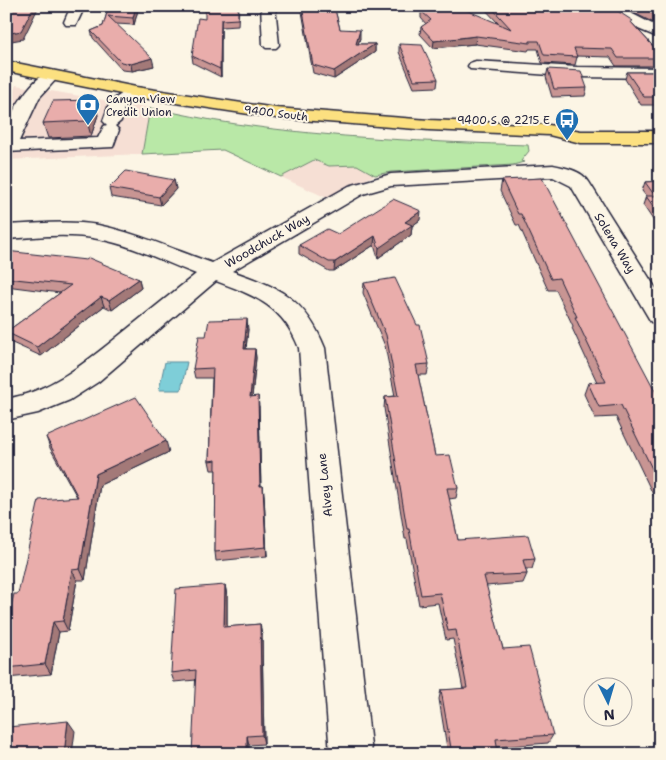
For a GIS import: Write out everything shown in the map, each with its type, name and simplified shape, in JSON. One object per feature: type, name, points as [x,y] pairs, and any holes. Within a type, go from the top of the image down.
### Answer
[{"type":"main road","name":"9400 South","points":[[6,66],[136,92],[276,113],[429,126],[549,130],[581,137],[660,137]]},
{"type":"main road","name":"9400 South","points":[[549,130],[572,124],[660,123]]},
{"type":"street","points":[[71,22],[78,6]]},
{"type":"street","points":[[268,6],[271,45]]},
{"type":"street","points":[[607,6],[624,17],[660,34]]},
{"type":"street","points":[[476,66],[577,72],[660,73]]},
{"type":"street","points":[[52,76],[31,96],[7,147],[106,143],[116,106],[136,92]]},
{"type":"street","name":"Woodchuck Way","points":[[6,410],[28,406],[60,393],[88,375],[213,272],[356,190],[372,184],[410,177],[553,171],[566,174]]},
{"type":"street","name":"Solena Way","points":[[566,174],[579,182],[660,316]]},
{"type":"street","name":"Alvey Lane","points":[[6,232],[68,229],[98,232],[122,238],[239,280],[280,300],[295,314],[306,330],[312,348],[352,754]]},
{"type":"shaded area","points":[[16,85],[150,108],[142,154],[6,160],[6,106]]},
{"type":"shaded area","points":[[314,160],[329,166],[357,165],[375,175],[327,198],[281,177]]},
{"type":"green space","points":[[150,108],[272,129],[381,139],[528,145],[529,151],[521,161],[524,162],[513,165],[391,172],[375,175],[357,165],[329,166],[314,160],[281,177],[223,150],[142,154]]},
{"type":"water","points":[[165,362],[187,362],[181,390],[159,390]]},
{"type":"building","points":[[6,6],[34,6],[21,31],[6,34]]},
{"type":"building","points":[[109,6],[136,6],[133,18],[108,16],[152,58],[131,64],[121,62],[91,31],[103,26]]},
{"type":"building","points":[[205,6],[238,6],[238,19],[221,20],[220,69],[192,56],[198,18],[205,19]]},
{"type":"building","points":[[302,6],[334,6],[340,29],[360,30],[356,44],[375,44],[334,71],[313,65]]},
{"type":"building","points":[[429,6],[457,6],[511,29],[490,6],[610,6],[633,21],[630,21],[660,54],[660,58],[618,58],[612,49],[574,48],[577,57],[544,55],[539,41],[530,41],[530,43],[476,36],[434,41],[421,27],[431,20],[421,11]]},
{"type":"building","points":[[638,6],[660,6],[660,16],[658,16]]},
{"type":"building","points":[[399,44],[422,45],[438,79],[414,80]]},
{"type":"building","points":[[548,69],[581,71],[587,88],[554,89]]},
{"type":"building","points":[[627,72],[660,72],[660,97],[644,97]]},
{"type":"building","points":[[94,100],[87,121],[43,123],[53,101]]},
{"type":"building","points":[[126,171],[174,180],[159,197],[109,188]]},
{"type":"building","points":[[542,178],[660,400],[660,485],[621,405],[599,407],[588,383],[606,382],[559,278],[551,279],[521,214],[518,214],[502,180]]},
{"type":"building","points":[[660,181],[660,216],[646,196],[655,196],[645,182]]},
{"type":"building","points":[[393,199],[421,211],[405,222],[412,225],[379,248],[375,236],[335,262],[329,262],[299,245],[327,229],[338,234]]},
{"type":"building","points":[[6,251],[86,260],[89,258],[139,279],[109,300],[101,297],[37,347],[6,332],[71,285],[6,278]]},
{"type":"building","points":[[395,278],[417,325],[420,325],[429,364],[416,365],[435,456],[450,455],[458,488],[447,488],[458,540],[528,535],[535,559],[523,560],[527,574],[484,576],[503,649],[529,647],[553,735],[496,739],[498,754],[452,754],[441,690],[467,688],[456,630],[448,631],[440,593],[421,595],[409,529],[407,529],[385,397],[398,396],[386,335],[364,283]]},
{"type":"building","points":[[247,319],[244,349],[255,349],[250,397],[258,396],[260,486],[263,486],[266,547],[215,552],[216,460],[209,461],[213,368],[193,369],[199,336],[206,336],[209,320]]},
{"type":"building","points":[[136,397],[166,441],[96,474],[80,569],[72,570],[63,621],[53,622],[45,664],[6,668],[6,626],[14,594],[18,594],[39,500],[78,497],[46,437]]},
{"type":"building","points":[[225,585],[224,627],[260,624],[262,735],[247,736],[247,754],[192,754],[196,670],[171,673],[176,589]]},
{"type":"building","points":[[68,721],[64,754],[6,754],[8,727]]},
{"type":"place","name":"Canyon View Credit Union","points":[[88,126]]},
{"type":"place","name":"9400 S @ 2215 E","points":[[567,141]]}]
